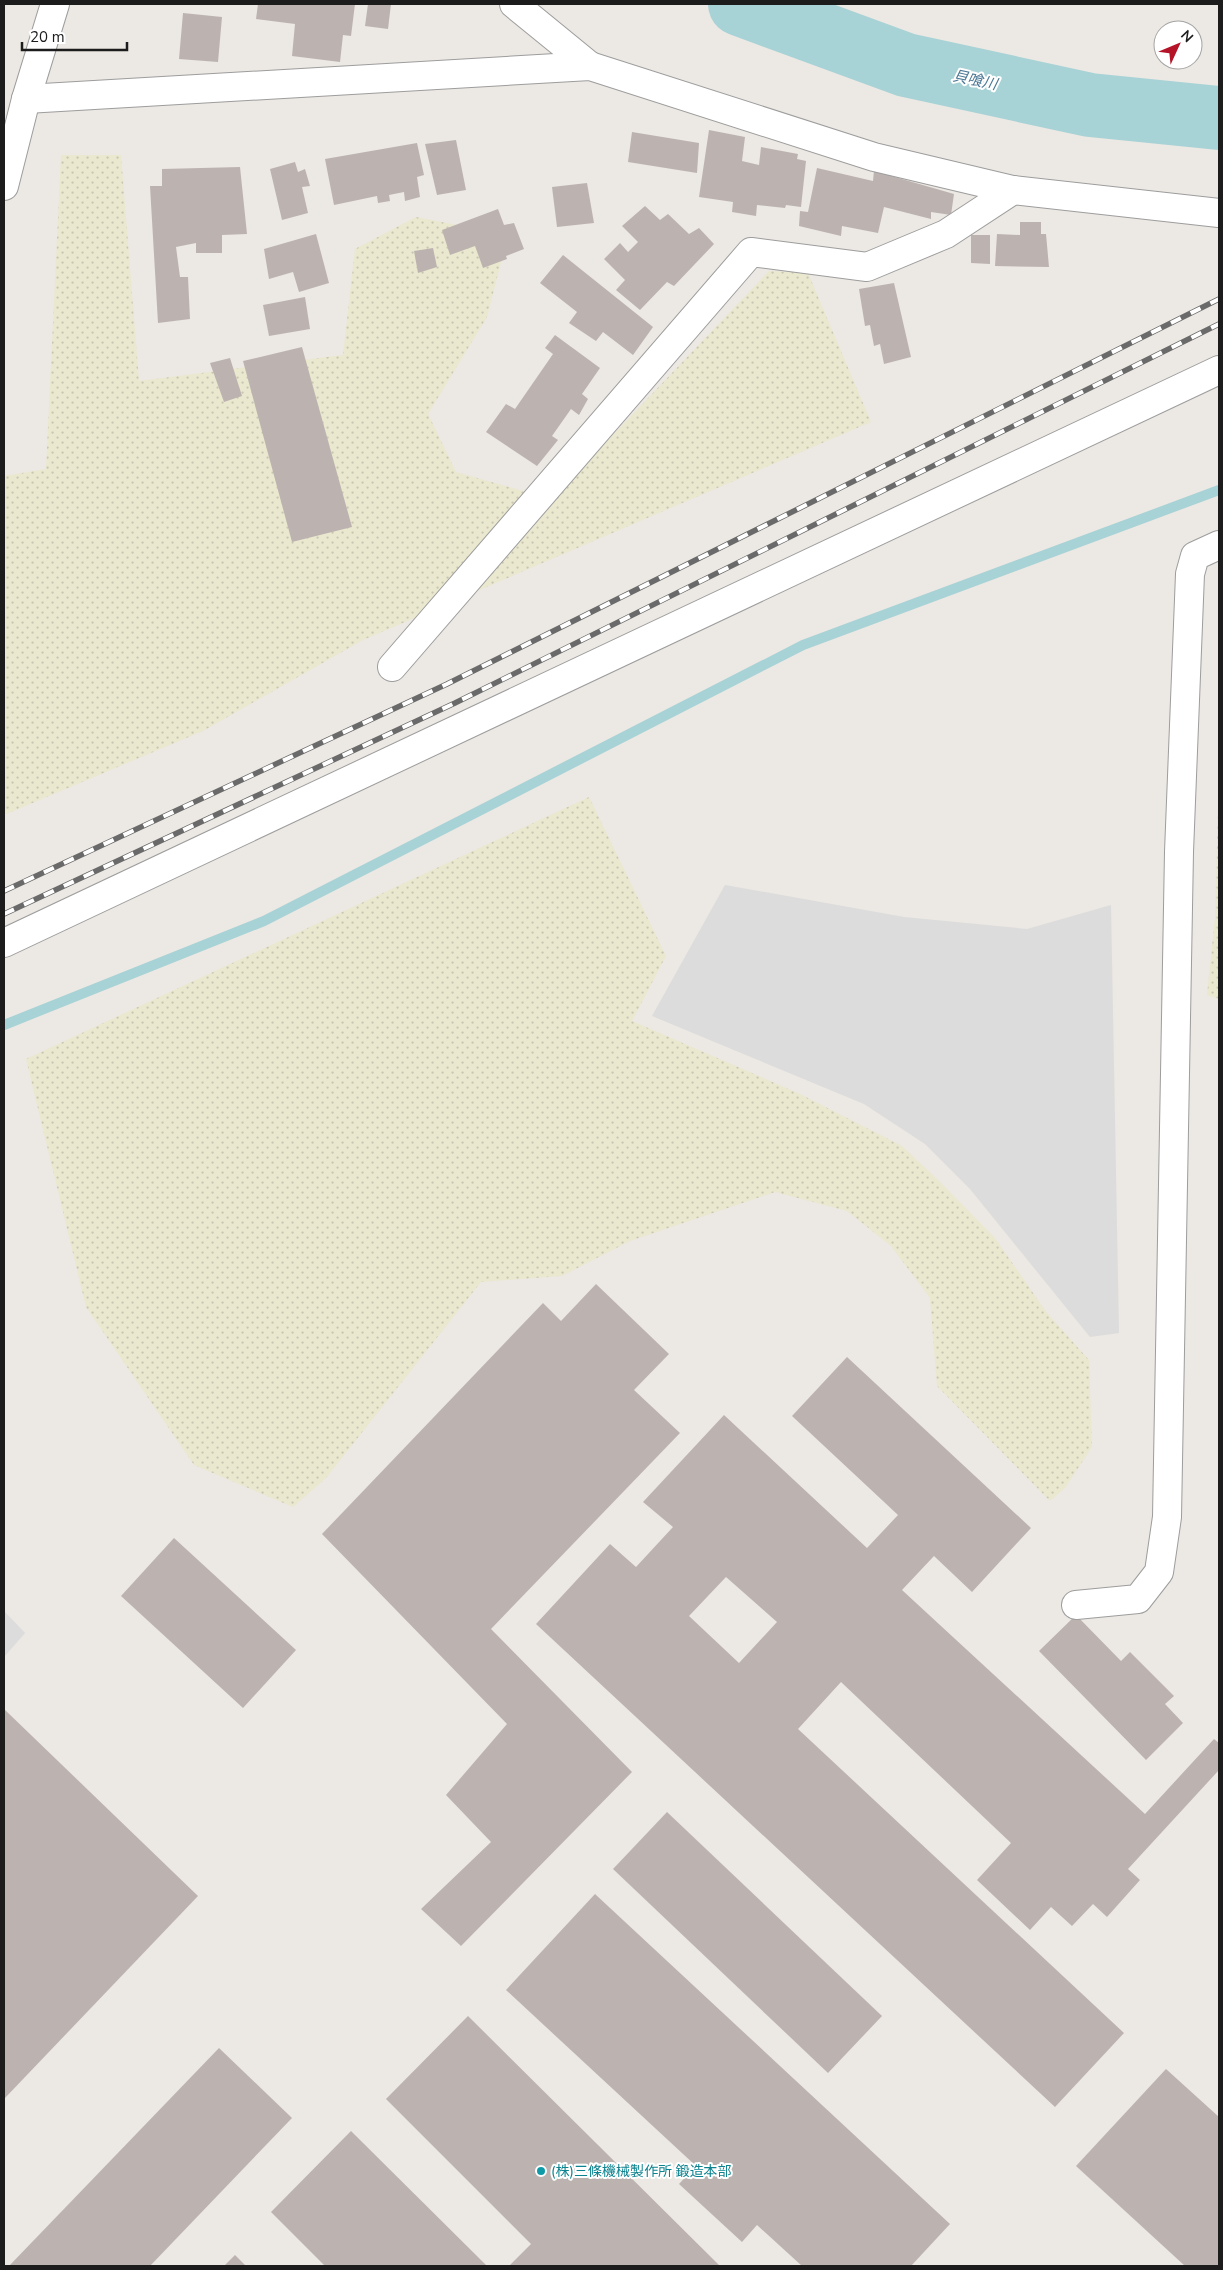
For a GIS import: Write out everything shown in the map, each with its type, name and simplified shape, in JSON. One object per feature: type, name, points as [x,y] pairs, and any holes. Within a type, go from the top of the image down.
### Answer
[{"type":"street","points":[[4,186],[26,99],[55,4]]},
{"type":"street","points":[[514,4],[590,66]]},
{"type":"street","points":[[26,99],[590,66],[874,157],[1013,190],[1219,213]]},
{"type":"street","points":[[392,667],[751,252],[867,267],[946,234],[1013,190]]},
{"type":"street","points":[[4,943],[1219,370]]},
{"type":"street","points":[[1076,1605],[1138,1599],[1159,1572],[1167,1517],[1179,852],[1190,574],[1195,556],[1219,545]]},
{"type":"shaded area","points":[[61,155],[121,155],[139,381],[343,355],[355,249],[416,217],[508,235],[487,317],[428,414],[456,472],[552,499],[769,271],[808,273],[871,422],[363,640],[203,731],[4,815],[4,476],[46,469]]},
{"type":"shaded area","points":[[1219,770],[1219,999],[1207,995],[1215,918]]},
{"type":"shaded area","points":[[589,797],[666,956],[632,1021],[800,1094],[902,1146],[995,1238],[1047,1313],[1089,1360],[1092,1447],[1065,1488],[1050,1501],[937,1386],[930,1298],[891,1246],[847,1211],[775,1192],[630,1241],[562,1276],[481,1282],[326,1478],[293,1507],[194,1465],[86,1307],[26,1059]]},
{"type":"shaded area","points":[[725,885],[904,917],[1027,929],[1111,905],[1119,1333],[1090,1337],[970,1189],[925,1144],[864,1104],[652,1016]]},
{"type":"shaded area","points":[[4,1611],[25,1633],[4,1657]]},
{"type":"building","points":[[258,4],[355,4],[351,36],[343,35],[340,62],[292,56],[295,24],[256,19]]},
{"type":"building","points":[[368,4],[391,4],[388,29],[365,26]]},
{"type":"building","points":[[183,13],[222,17],[218,62],[179,59]]},
{"type":"building","points":[[709,130],[745,137],[742,161],[759,165],[761,147],[798,154],[797,159],[806,161],[801,207],[786,205],[785,208],[757,205],[756,216],[732,212],[733,202],[699,197]]},
{"type":"building","points":[[632,132],[699,143],[697,173],[628,162]]},
{"type":"building","points":[[456,140],[466,190],[437,195],[425,144]]},
{"type":"building","points":[[417,143],[424,175],[417,177],[420,197],[405,201],[404,192],[389,195],[390,201],[378,203],[377,196],[334,205],[325,159]]},
{"type":"building","points":[[295,162],[298,172],[305,169],[310,186],[302,187],[308,213],[282,220],[270,169]]},
{"type":"building","points":[[240,167],[247,234],[222,235],[222,253],[196,253],[196,243],[176,247],[180,277],[188,277],[190,319],[158,323],[150,186],[162,186],[162,169]]},
{"type":"building","points":[[817,168],[873,181],[874,171],[954,194],[951,215],[931,212],[931,219],[884,207],[878,233],[842,226],[841,236],[799,226],[800,211],[808,212]]},
{"type":"building","points":[[587,183],[594,223],[557,227],[552,187]]},
{"type":"building","points":[[645,206],[660,220],[668,214],[689,234],[699,228],[714,244],[674,286],[667,282],[640,310],[616,290],[625,280],[604,259],[620,243],[628,252],[638,242],[622,226]]},
{"type":"building","points":[[498,209],[504,225],[514,223],[524,249],[506,256],[507,259],[483,268],[475,246],[450,255],[442,230]]},
{"type":"building","points":[[1020,222],[1041,222],[1041,234],[1046,234],[1049,267],[995,266],[997,234],[1020,235]]},
{"type":"building","points":[[316,234],[329,283],[299,292],[293,272],[269,279],[264,249]]},
{"type":"building","points":[[971,235],[990,235],[990,264],[971,263]]},
{"type":"building","points":[[433,248],[437,267],[418,273],[414,251]]},
{"type":"building","points":[[563,255],[653,327],[633,355],[603,332],[596,341],[569,323],[577,312],[540,283]]},
{"type":"building","points":[[894,283],[911,357],[884,364],[880,344],[874,346],[870,325],[865,326],[859,289]]},
{"type":"building","points":[[305,297],[310,329],[269,336],[263,305]]},
{"type":"building","points":[[555,335],[600,368],[582,394],[588,399],[579,415],[571,409],[552,436],[558,440],[537,466],[486,432],[506,404],[515,409],[553,354],[545,348]]},
{"type":"building","points":[[302,347],[352,527],[292,542],[243,361]]},
{"type":"building","points":[[230,358],[242,396],[224,402],[210,363]]},
{"type":"building","points":[[596,1284],[669,1354],[634,1390],[680,1433],[491,1629],[632,1772],[461,1946],[421,1909],[491,1842],[446,1795],[507,1724],[322,1534],[543,1303],[561,1321]]},
{"type":"building","points":[[847,1357],[1031,1528],[972,1592],[934,1556],[902,1590],[1145,1814],[1214,1739],[1219,1743],[1219,1770],[1128,1869],[1140,1880],[1107,1917],[1093,1904],[1072,1926],[1051,1907],[1030,1930],[977,1880],[1011,1843],[841,1682],[798,1729],[1124,2033],[1055,2107],[536,1624],[610,1544],[636,1567],[673,1527],[643,1502],[724,1415],[867,1548],[898,1515],[792,1416]],"holes":[[[726,1577],[777,1622],[739,1663],[689,1616]]]},
{"type":"building","points":[[174,1538],[296,1650],[243,1708],[121,1596]]},
{"type":"building","points":[[1076,1615],[1121,1661],[1130,1652],[1174,1696],[1165,1704],[1183,1723],[1146,1760],[1039,1651]]},
{"type":"building","points":[[4,1709],[198,1896],[4,2099]]},
{"type":"building","points":[[667,1812],[882,2016],[828,2073],[613,1869]]},
{"type":"building","points":[[595,1894],[950,2224],[911,2266],[802,2266],[757,2225],[742,2242],[679,2184],[696,2166],[506,1990]]},
{"type":"building","name":"(株)三條機械製作所 鍛造本部","points":[[468,2016],[720,2266],[509,2266],[531,2244],[386,2099]]},
{"type":"building","points":[[219,2048],[292,2118],[150,2266],[9,2266]]},
{"type":"building","points":[[1166,2069],[1219,2117],[1219,2266],[1185,2266],[1076,2166]]},
{"type":"building","points":[[351,2131],[487,2266],[325,2266],[271,2212]]},
{"type":"building","points":[[235,2255],[246,2266],[224,2266]]},
{"type":"waterway","name":"貝喰川","points":[[740,4],[906,65],[1090,105],[1219,118]]},
{"type":"waterway","points":[[4,1025],[264,921],[803,645],[1219,490]]},
{"type":"railway","points":[[4,891],[447,684],[1219,299]]},
{"type":"railway","points":[[4,914],[455,703],[1219,324]]},
{"type":"place","name":"(株)三條機械製作所 鍛造本部","points":[[541,2171]]}]
